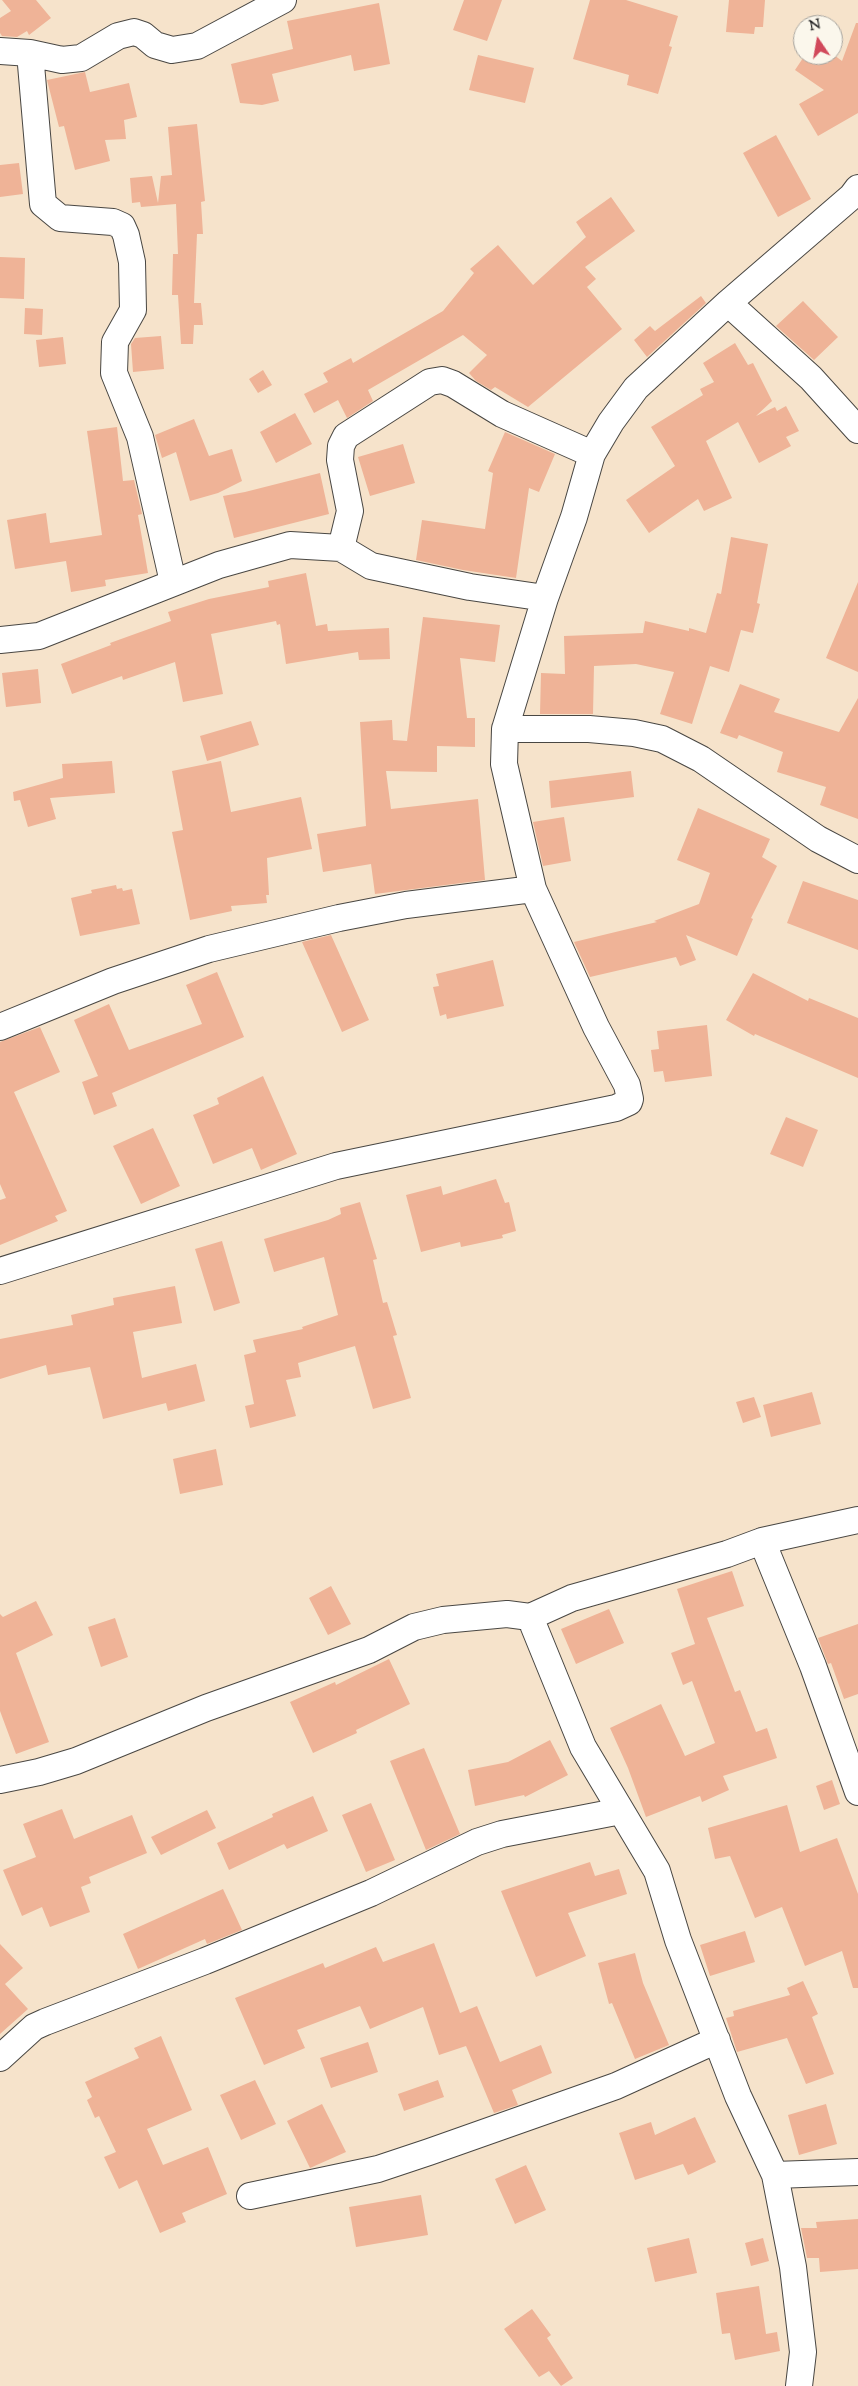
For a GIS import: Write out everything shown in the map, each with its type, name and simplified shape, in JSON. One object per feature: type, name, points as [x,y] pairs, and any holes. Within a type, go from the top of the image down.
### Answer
[{"type":"street","points":[[0,51],[30,53],[62,60],[80,58],[118,36],[134,32],[143,35],[155,45],[172,50],[197,46],[283,0]]},
{"type":"street","points":[[30,53],[43,204],[60,218],[113,222],[122,226],[126,235],[132,262],[133,310],[115,342],[114,373],[140,437],[173,582]]},
{"type":"street","points":[[0,1271],[336,1166],[616,1108],[628,1102],[630,1099],[628,1085],[596,1027],[532,889],[504,764],[505,730],[545,598],[574,517],[592,454],[611,422],[636,388],[728,303],[852,196],[858,188]]},
{"type":"street","points":[[728,303],[811,378],[858,430]]},
{"type":"street","points":[[341,548],[350,511],[340,460],[341,446],[346,436],[430,382],[442,380],[453,384],[502,414],[592,454]]},
{"type":"street","points":[[0,640],[39,636],[219,565],[290,545],[341,548],[371,566],[470,587],[545,598]]},
{"type":"street","points":[[505,730],[589,729],[634,733],[662,739],[701,759],[818,840],[858,860]]},
{"type":"street","points":[[0,1027],[113,981],[209,949],[339,918],[406,905],[532,889]]},
{"type":"street","points":[[0,1780],[76,1761],[206,1708],[369,1650],[414,1627],[443,1620],[507,1614],[530,1617],[572,1598],[727,1554],[762,1541],[858,1520]]},
{"type":"street","points":[[762,1541],[813,1666],[857,1786]]},
{"type":"street","points":[[530,1617],[584,1747],[657,1871],[678,1940],[738,2096],[775,2174],[794,2277],[803,2352],[799,2386]]},
{"type":"street","points":[[0,1769],[22,1764],[33,1772]]},
{"type":"street","points":[[0,2058],[34,2027],[45,2022],[205,1961],[371,1893],[477,1842],[502,1834],[621,1811]]},
{"type":"street","points":[[250,2196],[378,2170],[616,2086],[717,2040]]},
{"type":"street","points":[[775,2174],[858,2172]]},
{"type":"building","points":[[2,0],[36,0],[51,18],[29,35],[27,31],[17,37],[2,36],[0,33],[0,18],[11,11]]},
{"type":"building","points":[[464,0],[502,0],[487,41],[453,30]]},
{"type":"building","points":[[590,0],[626,0],[678,16],[669,46],[672,47],[658,94],[627,85],[629,75],[573,59]]},
{"type":"building","points":[[729,0],[765,0],[763,27],[755,27],[754,34],[726,32]]},
{"type":"building","points":[[379,3],[390,64],[354,71],[351,55],[272,74],[279,101],[262,105],[240,103],[231,64],[293,49],[287,21]]},
{"type":"building","points":[[856,23],[858,23],[858,113],[818,136],[799,104],[824,90],[795,70],[798,65],[843,65],[843,58]]},
{"type":"building","points":[[478,55],[534,68],[525,103],[469,90]]},
{"type":"building","points":[[85,72],[90,92],[129,83],[137,117],[124,120],[126,139],[105,140],[110,161],[75,170],[64,126],[59,127],[47,80]]},
{"type":"building","points":[[197,124],[205,201],[201,202],[203,234],[197,234],[194,303],[201,303],[203,325],[194,325],[193,344],[181,344],[178,295],[172,295],[173,254],[178,254],[176,204],[141,207],[140,202],[132,203],[130,178],[152,176],[158,203],[161,176],[172,175],[168,127]]},
{"type":"building","points":[[776,135],[811,199],[778,217],[743,153]]},
{"type":"building","points":[[19,163],[23,194],[0,197],[0,165]]},
{"type":"building","points":[[611,197],[635,231],[585,267],[596,279],[587,287],[622,329],[528,407],[495,387],[491,390],[476,381],[469,373],[487,355],[463,335],[368,390],[373,401],[347,418],[338,400],[314,413],[304,394],[328,382],[323,373],[351,358],[353,363],[443,311],[474,273],[470,269],[498,245],[533,285],[586,237],[576,222]]},
{"type":"building","points":[[0,257],[25,258],[24,299],[0,298]]},
{"type":"building","points":[[701,296],[706,303],[647,357],[634,340],[650,326],[655,331]]},
{"type":"building","points":[[803,301],[838,337],[814,360],[776,326]]},
{"type":"building","points":[[25,308],[43,309],[42,335],[24,334]]},
{"type":"building","points":[[161,336],[164,369],[133,372],[131,344],[135,338]]},
{"type":"building","points":[[63,337],[66,364],[39,367],[36,340]]},
{"type":"building","points":[[735,343],[748,365],[753,363],[772,401],[756,416],[775,407],[777,411],[786,406],[799,431],[786,437],[791,446],[759,463],[738,422],[706,441],[732,498],[704,511],[698,499],[649,533],[626,500],[675,466],[651,427],[703,395],[700,389],[714,382],[703,363]]},
{"type":"building","points":[[263,370],[272,385],[258,393],[249,379]]},
{"type":"building","points":[[295,413],[312,444],[276,463],[260,432]]},
{"type":"building","points":[[194,419],[209,456],[232,449],[242,481],[218,493],[190,501],[176,452],[162,458],[155,435]]},
{"type":"building","points":[[117,427],[123,481],[134,480],[142,514],[138,515],[148,573],[105,580],[106,586],[71,592],[66,561],[15,569],[7,520],[46,513],[50,543],[102,535],[87,431]]},
{"type":"building","points":[[505,432],[555,454],[539,492],[529,488],[516,578],[463,570],[416,560],[422,520],[485,529],[493,473],[488,471]]},
{"type":"building","points":[[403,444],[415,483],[370,496],[358,457]]},
{"type":"building","points":[[320,473],[329,514],[234,538],[223,496]]},
{"type":"building","points":[[731,537],[768,544],[757,603],[760,604],[753,633],[741,630],[729,672],[710,666],[692,724],[660,714],[674,672],[636,664],[594,666],[593,714],[540,714],[541,673],[565,674],[564,636],[643,633],[645,621],[689,631],[689,628],[706,633],[717,593],[721,594]]},
{"type":"building","points":[[306,573],[316,626],[327,624],[328,631],[389,628],[390,659],[359,660],[358,652],[286,664],[280,624],[277,625],[276,621],[211,634],[223,694],[183,702],[175,662],[123,680],[122,676],[72,694],[61,664],[111,645],[110,643],[171,621],[168,612],[209,599],[269,587],[268,581]]},
{"type":"building","points":[[858,582],[858,672],[826,658]]},
{"type":"building","points":[[423,617],[500,625],[495,662],[460,658],[467,718],[475,718],[475,747],[437,746],[437,772],[386,771],[391,809],[478,799],[485,880],[375,894],[371,864],[323,872],[317,834],[366,826],[360,722],[392,720],[393,740],[407,741]]},
{"type":"building","points":[[38,669],[41,703],[6,707],[2,673]]},
{"type":"building","points":[[740,684],[780,699],[774,712],[839,732],[858,698],[858,819],[820,805],[826,787],[777,772],[783,752],[739,735],[737,739],[720,733]]},
{"type":"building","points":[[251,721],[259,745],[207,761],[200,736]]},
{"type":"building","points":[[112,761],[115,793],[50,798],[56,819],[28,827],[20,800],[14,801],[13,792],[63,778],[62,764]]},
{"type":"building","points":[[221,761],[231,812],[301,797],[312,849],[267,858],[269,895],[266,895],[267,903],[231,906],[232,911],[190,920],[172,832],[183,830],[172,771]]},
{"type":"building","points":[[631,771],[634,797],[551,808],[549,781]]},
{"type":"building","points":[[698,808],[770,839],[762,857],[777,866],[751,918],[753,919],[737,956],[686,935],[696,960],[680,966],[676,957],[590,977],[574,942],[657,922],[654,921],[699,904],[710,873],[677,860]]},
{"type":"building","points":[[564,817],[571,861],[543,866],[533,822]]},
{"type":"building","points":[[803,881],[858,900],[858,950],[787,923]]},
{"type":"building","points":[[116,885],[117,889],[122,888],[123,891],[132,889],[140,924],[80,936],[71,898],[92,893],[91,890]]},
{"type":"building","points":[[331,935],[369,1020],[342,1032],[302,942]]},
{"type":"building","points":[[493,960],[504,1006],[447,1019],[446,1014],[440,1016],[433,987],[439,986],[436,974]]},
{"type":"building","points":[[217,972],[244,1037],[112,1093],[117,1106],[94,1115],[82,1082],[98,1076],[74,1020],[109,1004],[129,1050],[202,1024],[186,985]]},
{"type":"building","points":[[753,973],[808,1001],[809,998],[858,1018],[858,1078],[755,1034],[754,1036],[726,1020]]},
{"type":"building","points":[[707,1025],[712,1076],[665,1082],[663,1071],[654,1072],[651,1050],[659,1049],[657,1031]]},
{"type":"building","points":[[40,1027],[60,1072],[14,1092],[67,1211],[55,1216],[58,1221],[0,1245],[0,1200],[6,1198],[0,1184],[0,1042]]},
{"type":"building","points":[[263,1076],[297,1154],[261,1170],[252,1148],[213,1164],[193,1115],[219,1104],[217,1098]]},
{"type":"building","points":[[786,1117],[818,1130],[803,1167],[770,1154]]},
{"type":"building","points":[[153,1128],[180,1186],[141,1204],[113,1146]]},
{"type":"building","points":[[496,1179],[505,1203],[509,1202],[516,1231],[502,1235],[503,1238],[461,1247],[460,1242],[421,1252],[406,1195],[441,1186],[443,1195]]},
{"type":"building","points":[[360,1202],[377,1259],[373,1260],[383,1303],[387,1302],[397,1335],[393,1336],[411,1398],[373,1409],[355,1346],[298,1363],[301,1377],[286,1380],[296,1416],[250,1428],[245,1406],[254,1404],[244,1355],[256,1352],[253,1340],[303,1329],[302,1327],[338,1315],[324,1257],[274,1272],[264,1239],[328,1220],[341,1214],[340,1208]]},
{"type":"building","points":[[222,1241],[240,1303],[214,1311],[195,1249]]},
{"type":"building","points":[[175,1286],[182,1323],[133,1332],[142,1378],[196,1364],[205,1401],[168,1411],[166,1403],[103,1419],[90,1367],[48,1375],[46,1365],[0,1379],[0,1339],[73,1325],[71,1315],[114,1305],[113,1298]]},
{"type":"building","points":[[812,1392],[821,1424],[771,1437],[763,1405]]},
{"type":"building","points":[[754,1397],[761,1417],[743,1423],[736,1402]]},
{"type":"building","points":[[216,1449],[223,1485],[180,1494],[173,1459]]},
{"type":"building","points":[[732,1571],[744,1606],[707,1618],[735,1692],[740,1690],[756,1732],[767,1728],[777,1758],[723,1776],[729,1790],[702,1802],[700,1796],[646,1817],[628,1768],[610,1728],[661,1704],[685,1756],[715,1743],[692,1681],[683,1685],[671,1653],[695,1644],[677,1589]]},
{"type":"building","points":[[331,1586],[351,1624],[328,1635],[309,1598]]},
{"type":"building","points":[[36,1601],[53,1635],[16,1653],[49,1742],[16,1754],[0,1711],[0,1614],[3,1617]]},
{"type":"building","points":[[609,1609],[624,1643],[576,1664],[561,1629]]},
{"type":"building","points":[[115,1618],[128,1657],[101,1667],[88,1627]]},
{"type":"building","points":[[858,1624],[858,1694],[844,1699],[831,1663],[828,1664],[818,1638]]},
{"type":"building","points":[[389,1659],[410,1704],[356,1730],[357,1733],[313,1753],[290,1702],[335,1682],[336,1685]]},
{"type":"building","points":[[550,1740],[568,1775],[525,1797],[524,1795],[475,1806],[468,1770],[508,1762]]},
{"type":"building","points":[[424,1748],[460,1834],[426,1850],[390,1761]]},
{"type":"building","points":[[832,1780],[840,1804],[824,1810],[816,1786]]},
{"type":"building","points":[[313,1796],[328,1831],[287,1849],[284,1844],[229,1870],[217,1843],[273,1817],[272,1814]]},
{"type":"building","points":[[371,1803],[395,1860],[366,1872],[342,1815]]},
{"type":"building","points":[[787,1805],[800,1852],[837,1838],[858,1894],[858,1988],[853,1988],[842,1951],[805,1966],[782,1907],[755,1918],[730,1856],[715,1859],[708,1828]]},
{"type":"building","points":[[62,1809],[74,1839],[132,1815],[147,1853],[89,1877],[91,1883],[81,1887],[90,1912],[50,1927],[42,1907],[22,1916],[3,1870],[36,1857],[23,1824]]},
{"type":"building","points":[[207,1810],[216,1828],[161,1855],[151,1837]]},
{"type":"building","points":[[590,1862],[595,1876],[619,1869],[627,1894],[568,1913],[586,1956],[536,1977],[501,1891]]},
{"type":"building","points":[[223,1889],[242,1930],[207,1944],[205,1939],[138,1969],[123,1934]]},
{"type":"building","points":[[745,1931],[755,1962],[710,1976],[700,1945]]},
{"type":"building","points":[[434,1943],[460,2013],[477,2006],[500,2062],[541,2045],[552,2073],[512,2090],[518,2105],[494,2113],[466,2046],[439,2055],[423,2007],[370,2029],[360,2006],[297,2030],[305,2048],[264,2065],[235,1998],[323,1963],[325,1968],[376,1947],[383,1962]]},
{"type":"building","points":[[0,1944],[23,1968],[5,1984],[28,2009],[0,2034]]},
{"type":"building","points":[[635,1953],[643,1983],[669,2045],[635,2059],[612,2003],[609,2004],[598,1963]]},
{"type":"building","points":[[803,1981],[818,2014],[812,2017],[834,2074],[806,2084],[787,2038],[737,2052],[726,2018],[734,2016],[733,2011],[790,1995],[787,1988]]},
{"type":"building","points":[[161,2036],[192,2110],[147,2129],[163,2165],[208,2147],[227,2194],[182,2213],[186,2222],[160,2233],[137,2180],[119,2189],[104,2157],[116,2152],[99,2116],[95,2118],[87,2100],[92,2097],[85,2082],[139,2058],[134,2048]]},
{"type":"building","points":[[368,2042],[378,2072],[331,2088],[320,2058]]},
{"type":"building","points":[[255,2080],[276,2124],[241,2140],[220,2095]]},
{"type":"building","points":[[438,2080],[444,2097],[404,2111],[398,2094]]},
{"type":"building","points":[[322,2104],[346,2152],[310,2168],[287,2121]]},
{"type":"building","points":[[826,2104],[837,2144],[799,2155],[788,2115]]},
{"type":"building","points":[[695,2117],[716,2162],[688,2175],[683,2164],[635,2180],[619,2133],[651,2122],[655,2135]]},
{"type":"building","points":[[526,2165],[546,2210],[515,2224],[495,2179]]},
{"type":"building","points":[[421,2195],[428,2235],[356,2247],[349,2207]]},
{"type":"building","points":[[858,2219],[858,2269],[820,2272],[819,2258],[807,2258],[801,2228],[817,2228],[816,2222]]},
{"type":"building","points":[[689,2238],[697,2273],[655,2282],[647,2248]]},
{"type":"building","points":[[763,2238],[769,2261],[751,2266],[745,2243]]},
{"type":"building","points":[[759,2286],[766,2334],[777,2332],[780,2351],[735,2360],[730,2333],[722,2334],[716,2293]]},
{"type":"building","points":[[532,2309],[551,2335],[547,2338],[573,2378],[561,2386],[549,2371],[539,2377],[504,2329]]}]
